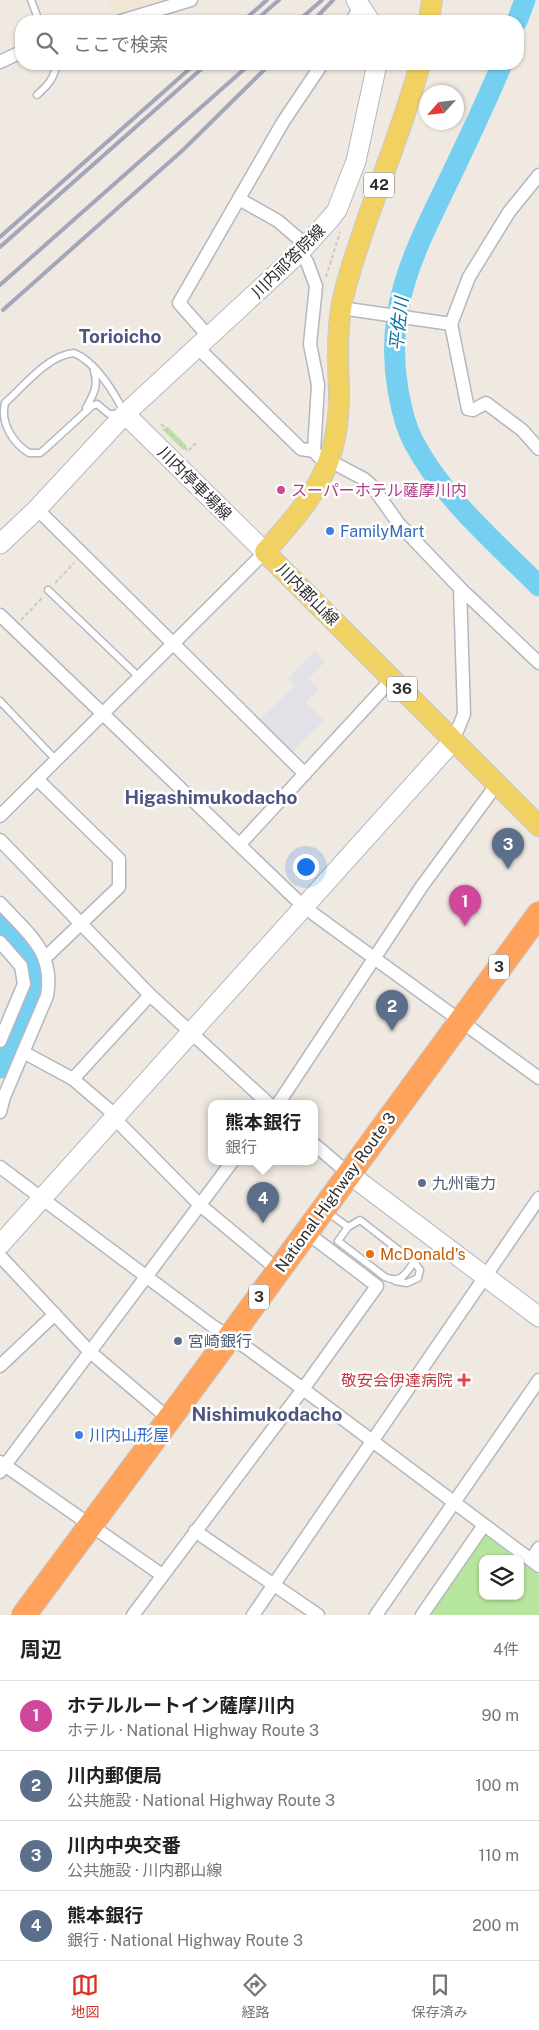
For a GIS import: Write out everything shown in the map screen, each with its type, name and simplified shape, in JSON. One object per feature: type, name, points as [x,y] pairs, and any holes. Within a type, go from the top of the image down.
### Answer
[{"type":"highway","name":"National Highway Route 3","points":[[24,1615],[539,914]]},
{"type":"main road","points":[[430,15],[432,0]]},
{"type":"main road","name":"42","points":[[341,308],[366,217],[391,156],[418,70]]},
{"type":"main road","name":"川内郡山線","points":[[341,308],[338,347],[338,420],[312,496],[265,552],[539,826]]},
{"type":"street","points":[[141,15],[190,0]]},
{"type":"street","points":[[0,62],[15,55]]},
{"type":"street","points":[[318,70],[283,122],[179,303],[204,342],[301,449],[364,479],[372,486],[399,524],[460,588],[539,663]]},
{"type":"street","name":"川内祁答院線","points":[[0,544],[37,509],[125,414],[303,248],[337,210],[356,161],[377,70]]},
{"type":"street","points":[[539,174],[509,212],[469,277],[451,324],[468,409],[473,410],[486,403],[522,430],[539,449]]},
{"type":"street","points":[[239,198],[278,221],[303,248],[316,286],[310,344],[318,385],[324,459]]},
{"type":"street","points":[[341,308],[451,324]]},
{"type":"street","name":"川内停車場線","points":[[125,414],[265,552]]},
{"type":"street","points":[[37,509],[305,774]]},
{"type":"street","points":[[0,816],[265,552]]},
{"type":"street","points":[[0,1245],[189,1032],[454,741],[464,714],[460,588]]},
{"type":"street","points":[[3,623],[102,713],[304,907],[539,1078]]},
{"type":"street","points":[[240,844],[392,679]]},
{"type":"street","points":[[37,779],[119,859],[119,887],[46,957]]},
{"type":"street","points":[[281,1100],[422,886],[497,784]]},
{"type":"street","points":[[0,840],[80,925],[150,995],[265,1100]]},
{"type":"street","points":[[0,904],[40,947],[46,957],[50,981],[47,996],[4,1096],[0,1112]]},
{"type":"street","points":[[0,942],[21,966],[24,984],[0,1040]]},
{"type":"street","points":[[73,1079],[150,995]]},
{"type":"street","points":[[23,1052],[73,1079],[114,1116],[200,1205],[278,1270]]},
{"type":"street","points":[[318,1147],[349,1174],[539,1317]]},
{"type":"street","points":[[162,1575],[92,1524],[2,1466],[230,1165]]},
{"type":"street","points":[[0,1168],[146,1277],[303,1389],[535,1563],[539,1548]]},
{"type":"street","points":[[253,1615],[539,1198]]},
{"type":"street","points":[[133,1615],[303,1389],[377,1286],[334,1246],[306,1232]]},
{"type":"street","points":[[0,1256],[89,1352],[169,1419]]},
{"type":"street","points":[[0,1366],[55,1314]]},
{"type":"street","points":[[376,1615],[539,1380]]},
{"type":"street","points":[[422,1615],[484,1525]]},
{"type":"street","points":[[195,1531],[318,1615]]},
{"type":"lane","points":[[31,0],[37,15]]},
{"type":"lane","points":[[37,96],[49,84],[55,70]]},
{"type":"lane","points":[[84,410],[97,404],[109,414],[125,414],[112,390],[89,364],[74,353],[60,357],[5,403],[2,409],[2,422],[4,428],[25,450],[34,454],[45,449],[84,410],[94,395],[97,384],[95,373],[89,364]]},
{"type":"lane","points":[[48,590],[139,677]]},
{"type":"lane","points":[[0,701],[56,760]]},
{"type":"lane","points":[[323,1209],[348,1227]]},
{"type":"lane","points":[[360,1220],[414,1262],[420,1270],[418,1278],[406,1283],[394,1281],[334,1246],[348,1227],[360,1220]]},
{"type":"lane","points":[[394,1281],[404,1276],[414,1262]]},
{"type":"path","points":[[161,424],[188,451],[196,443]]},
{"type":"shaded area","points":[[107,0],[166,0],[113,13]]},
{"type":"shaded area","points":[[315,651],[325,662],[308,679],[319,689],[306,702],[324,721],[291,753],[259,720],[295,685],[288,678]]},
{"type":"green space","points":[[168,427],[187,446],[183,450],[162,429]]},
{"type":"green space","points":[[484,1533],[512,1555],[479,1555],[479,1600],[524,1600],[524,1564],[539,1575],[539,1615],[427,1615]]},
{"type":"waterway","name":"平佐川","points":[[519,15],[525,0]]},
{"type":"waterway","name":"平佐川","points":[[499,70],[423,234],[404,283],[398,308],[395,334],[395,361],[402,409],[413,441],[425,462],[470,518],[539,586]]},
{"type":"waterway","points":[[0,923],[30,956],[37,982],[0,1068]]},
{"type":"railway","points":[[250,15],[267,0]]},
{"type":"railway","points":[[262,15],[279,0]]},
{"type":"railway","points":[[305,15],[322,0]]},
{"type":"railway","points":[[319,15],[333,0]]},
{"type":"railway","points":[[0,237],[188,70]]},
{"type":"railway","points":[[0,247],[200,70]]},
{"type":"railway","points":[[0,285],[243,70]]},
{"type":"railway","points":[[3,310],[183,150],[264,70]]},
{"type":"place","name":"スーパーホテル薩摩川内","points":[[281,490]]},
{"type":"place","name":"FamilyMart","points":[[330,531]]},
{"type":"place","name":"川内中央交番","points":[[508,869]]},
{"type":"place","name":"ホテルルートイン薩摩川内","points":[[465,926]]},
{"type":"place","name":"川内郵便局","points":[[392,1031]]},
{"type":"place","name":"九州電力","points":[[422,1183]]},
{"type":"place","name":"熊本銀行","points":[[263,1223]]},
{"type":"place","name":"McDonald's","points":[[370,1254]]},
{"type":"place","name":"宮崎銀行","points":[[178,1341]]},
{"type":"place","name":"敬安会伊達病院","points":[[464,1380]]},
{"type":"place","name":"川内山形屋","points":[[79,1435]]},
{"type":"district","name":"Torioicho","points":[[120,336]]},
{"type":"district","name":"Higashimukodacho","points":[[211,797]]},
{"type":"district","name":"Nishimukodacho","points":[[267,1414]]}]
